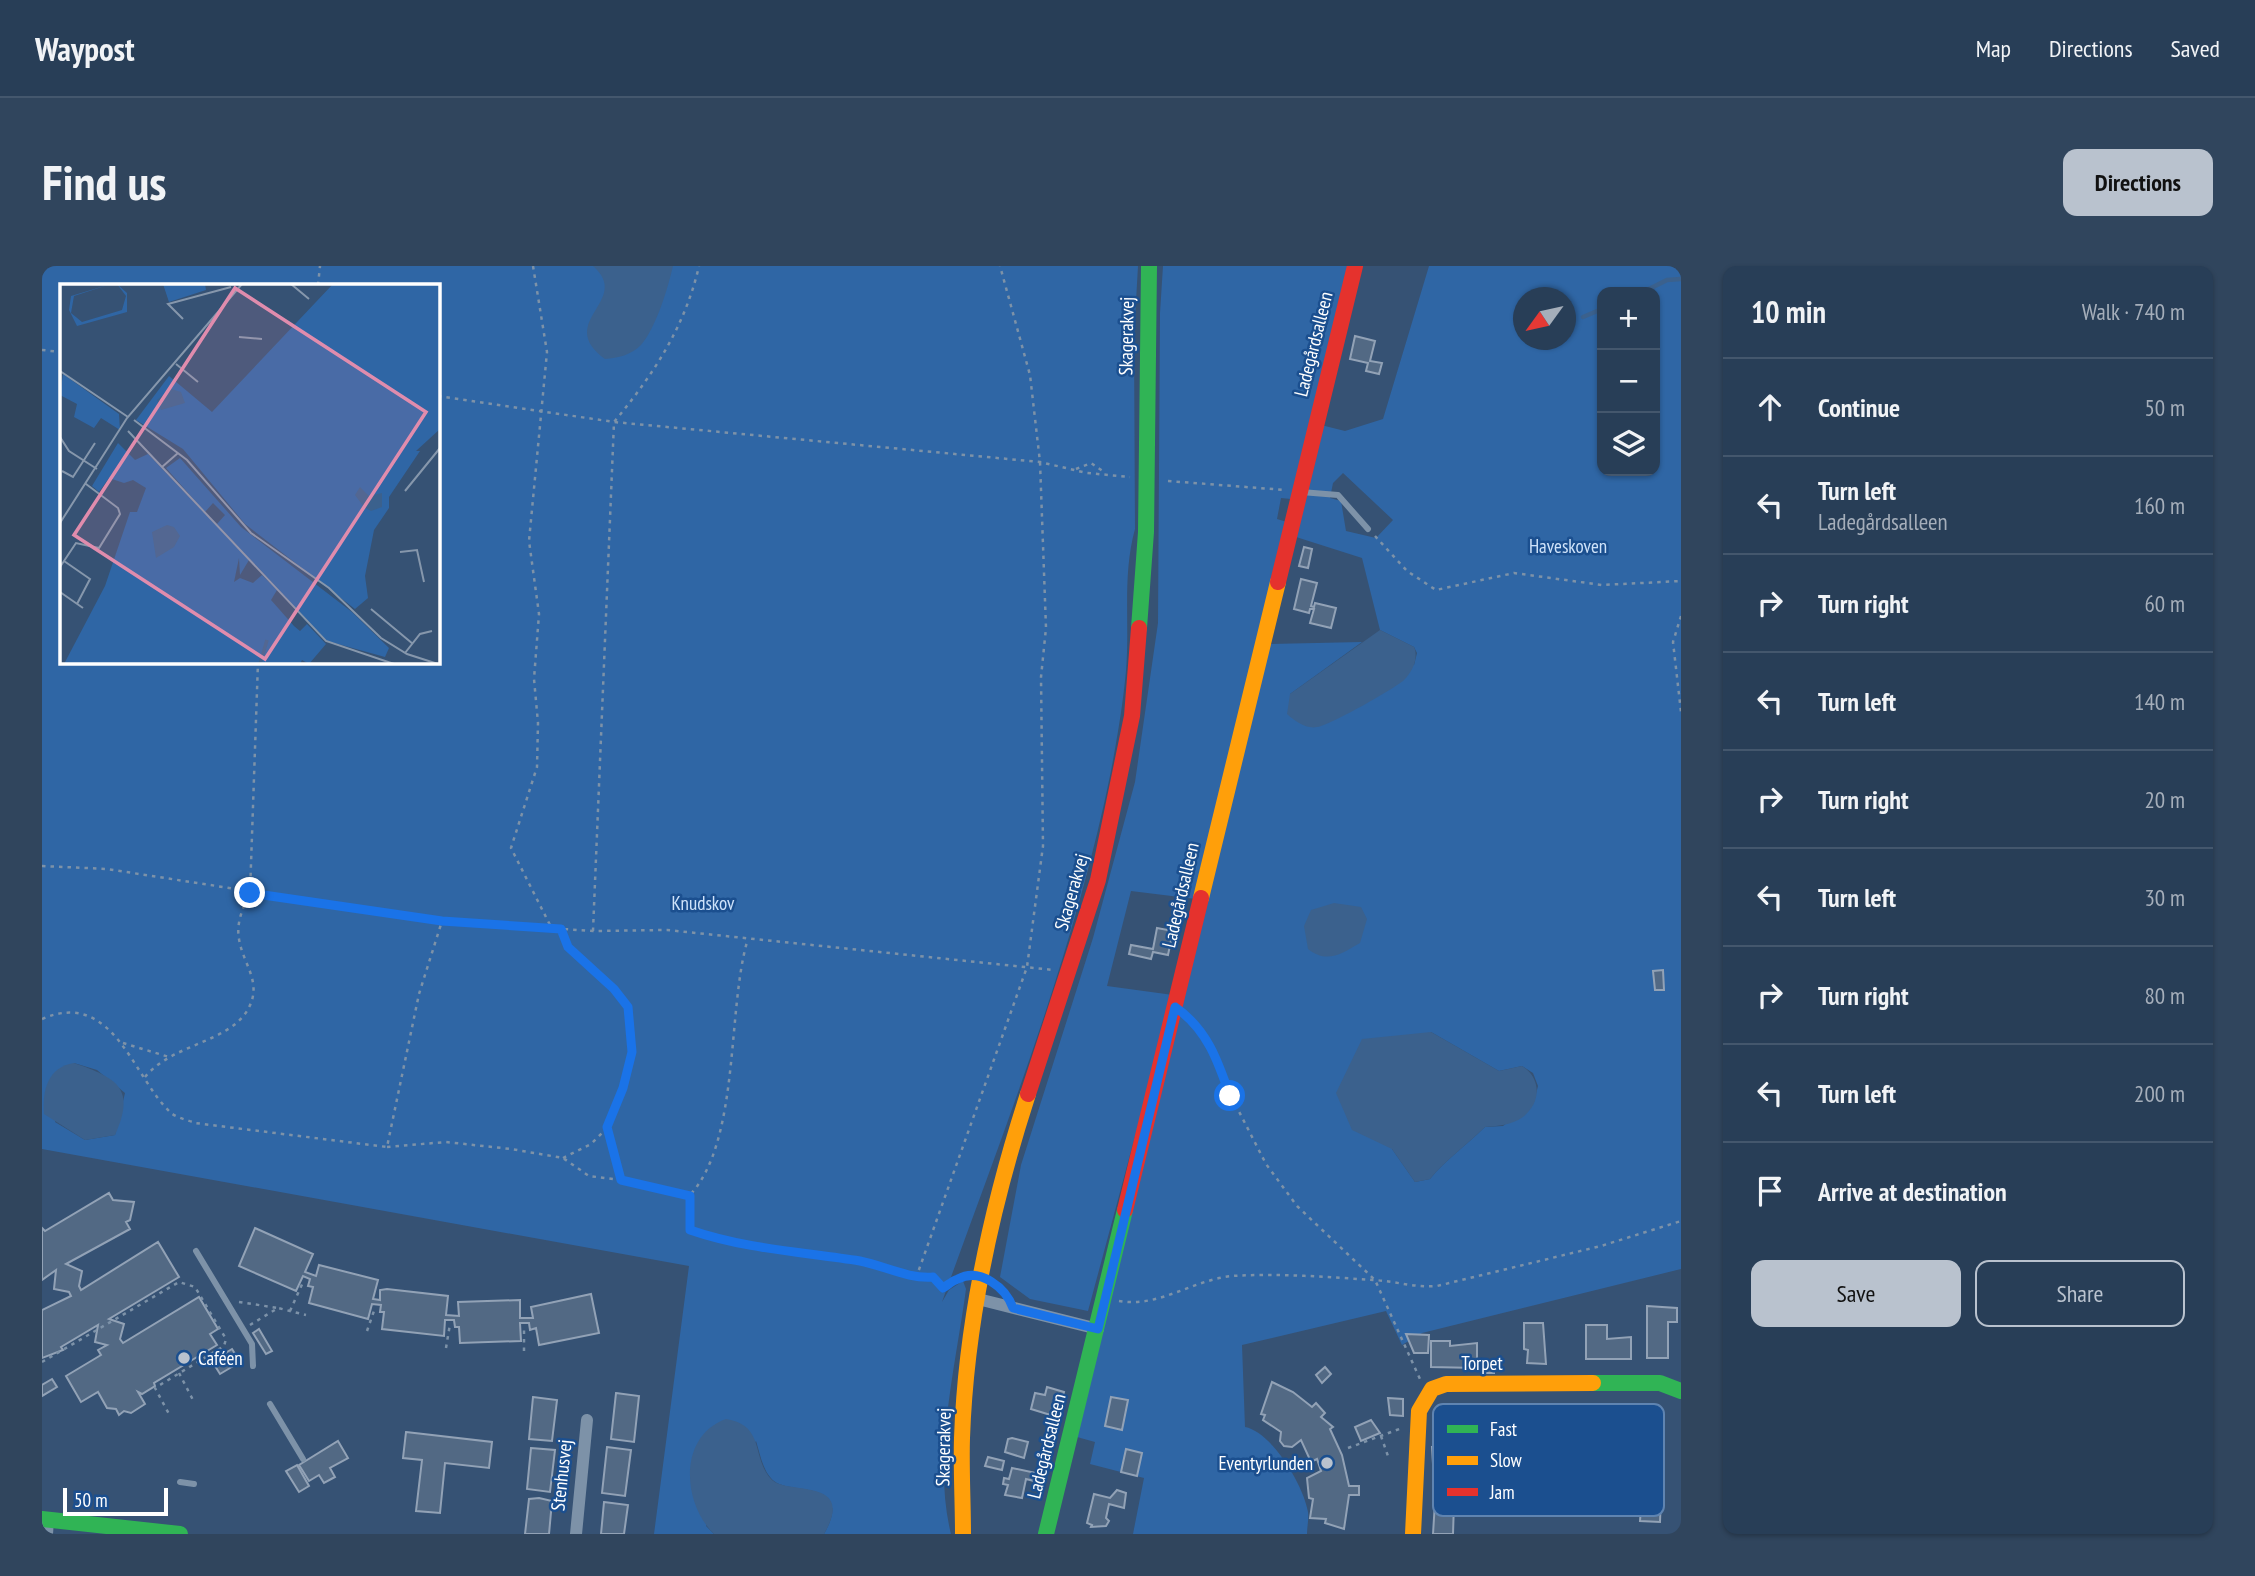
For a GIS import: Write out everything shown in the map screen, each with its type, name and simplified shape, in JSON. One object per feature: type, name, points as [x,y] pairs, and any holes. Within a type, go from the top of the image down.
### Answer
[{"type":"street","name":"Skagerakvej","points":[[965,1534],[962,1438],[968,1363],[1005,1164],[1098,880],[1132,716],[1146,532],[1149,266]]},
{"type":"street","name":"Ladegårdsalleen","points":[[1046,1534],[1098,1329],[1354,266]]},
{"type":"street","points":[[978,1298],[1098,1329]]},
{"type":"street","name":"Torpet","points":[[1426,1395],[1446,1384],[1664,1383],[1681,1391]]},
{"type":"street","points":[[1413,1534],[1410,1459],[1419,1411],[1426,1395]]},
{"type":"street","name":"Stenhusvej","points":[[576,1534],[587,1420]]},
{"type":"street","points":[[45,1524],[180,1534]]},
{"type":"lane","points":[[1298,492],[1338,495],[1368,528]]},
{"type":"lane","points":[[196,1251],[252,1344],[253,1366]]},
{"type":"lane","points":[[270,1404],[303,1459]]},
{"type":"lane","points":[[180,1482],[194,1484]]},
{"type":"path","points":[[318,284],[320,266]]},
{"type":"path","points":[[533,266],[547,352],[529,541],[539,614],[534,678],[538,723],[537,767],[511,848],[551,927]]},
{"type":"path","points":[[593,931],[614,422],[650,379],[669,347],[699,266]]},
{"type":"path","points":[[916,1278],[1027,967],[1043,846],[1041,677],[1046,628],[1040,463],[1030,375],[1000,266]]},
{"type":"path","points":[[42,350],[60,352]]},
{"type":"path","points":[[439,396],[614,422],[1040,463],[1087,473],[1130,477]]},
{"type":"path","points":[[1076,469],[1091,463],[1107,473]]},
{"type":"path","points":[[1168,481],[1244,484],[1298,492]]},
{"type":"path","points":[[1368,528],[1407,571],[1436,590],[1514,573],[1602,585],[1681,581]]},
{"type":"path","points":[[1681,616],[1673,642],[1681,712]]},
{"type":"path","points":[[144,1078],[155,1065],[169,1057],[192,1044],[218,1036],[247,1012],[254,990],[254,976],[238,938],[241,912],[250,893],[258,663]]},
{"type":"path","points":[[42,866],[107,869],[442,921],[593,931],[667,930],[1070,972]]},
{"type":"path","points":[[387,1147],[419,994],[442,921]]},
{"type":"path","points":[[561,929],[568,947],[614,989],[628,1007],[632,1052],[623,1088],[607,1127],[591,1143],[563,1157]]},
{"type":"path","points":[[747,940],[738,975],[725,1110],[706,1172],[690,1196],[690,1230],[776,1250],[860,1261],[916,1278],[933,1277],[943,1288],[959,1277],[982,1278]]},
{"type":"path","points":[[1175,1007],[1197,1024],[1211,1045],[1230,1096],[1266,1164],[1297,1206],[1375,1280],[1426,1395]]},
{"type":"path","points":[[42,1019],[53,1014],[75,1012],[107,1028],[123,1043],[144,1078],[172,1114],[195,1123],[387,1147],[446,1142],[563,1157],[589,1176],[621,1180],[690,1196]]},
{"type":"path","points":[[123,1043],[169,1057]]},
{"type":"path","points":[[607,1127],[621,1180]]},
{"type":"path","points":[[1105,1298],[1135,1304],[1154,1301],[1203,1280],[1235,1276],[1375,1280],[1422,1287],[1437,1286],[1601,1246],[1681,1222]]},
{"type":"path","points":[[290,1311],[304,1280]]},
{"type":"path","points":[[42,1362],[179,1282],[195,1287],[226,1339],[224,1346],[155,1388],[169,1414]]},
{"type":"path","points":[[212,1315],[234,1301],[306,1315]]},
{"type":"path","points":[[243,1329],[278,1308]]},
{"type":"path","points":[[367,1331],[375,1308]]},
{"type":"path","points":[[446,1348],[450,1324]]},
{"type":"path","points":[[524,1328],[524,1351]]},
{"type":"path","points":[[179,1373],[193,1400]]},
{"type":"path","points":[[1348,1448],[1418,1423]]},
{"type":"path","points":[[1381,1436],[1389,1459]]},
{"type":"green space","name":"Knudskov","points":[[42,266],[1138,266],[1134,337],[1135,529],[1129,564],[1127,653],[1122,709],[1096,839],[1058,973],[942,1302],[949,1290],[963,1281],[966,1289],[945,1444],[946,1505],[951,1534],[824,1534],[831,1517],[832,1504],[817,1492],[774,1481],[765,1468],[756,1441],[706,1526],[714,1534],[654,1534],[689,1266],[42,1149]],"holes":[[[74,1063],[97,1070],[125,1093],[115,1135],[85,1140],[55,1122]]]},
{"type":"green space","points":[[1163,266],[1349,266],[1291,499],[1281,498],[1277,519],[1287,522],[1196,899],[1131,891],[1107,986],[1173,995],[1088,1311],[1030,1299],[1000,1277],[1021,1165],[1093,938],[1135,782],[1158,623],[1160,313]]},
{"type":"green space","name":"Haveskoven","points":[[1429,266],[1681,266],[1681,1269],[1422,1333],[1402,1345],[1386,1311],[1242,1345],[1245,1427],[1255,1431],[1276,1449],[1293,1475],[1308,1512],[1307,1534],[1133,1534],[1144,1478],[1090,1464],[1095,1442],[1077,1437],[1268,644],[1362,642],[1290,694],[1414,665],[1417,653],[1414,647],[1380,630],[1362,558],[1293,536],[1321,425],[1345,431],[1383,419]],"holes":[[[1343,473],[1393,520],[1376,538],[1346,531],[1341,501],[1330,498],[1333,483]],[[1431,1032],[1499,1071],[1522,1066],[1533,1073],[1538,1086],[1534,1102],[1503,1126],[1485,1127],[1430,1179],[1415,1182],[1392,1149]]]},
{"type":"shaded area","points":[[593,266],[673,266],[652,329],[641,345],[615,358],[605,359],[591,346],[587,333],[589,322],[605,290],[603,278]]},
{"type":"shaded area","points":[[1380,630],[1414,647],[1414,665],[1403,681],[1321,726],[1307,727],[1287,714],[1290,694]]},
{"type":"shaded area","points":[[1334,903],[1361,907],[1367,919],[1360,943],[1334,956],[1321,956],[1308,949],[1304,926],[1311,910]]},
{"type":"shaded area","points":[[1431,1032],[1499,1071],[1522,1066],[1533,1077],[1537,1090],[1534,1104],[1523,1117],[1499,1126],[1485,1127],[1430,1179],[1415,1182],[1392,1149],[1352,1130],[1336,1093],[1362,1039]]},
{"type":"shaded area","points":[[74,1063],[102,1074],[118,1087],[124,1106],[115,1135],[85,1140],[44,1114],[44,1096],[48,1081],[58,1069]]},
{"type":"shaded area","points":[[726,1419],[739,1422],[753,1435],[766,1472],[772,1480],[826,1496],[832,1504],[832,1516],[824,1534],[714,1534],[703,1521],[696,1505],[690,1471],[699,1440],[710,1428]]},
{"type":"building","points":[[1355,336],[1375,341],[1370,361],[1382,363],[1379,374],[1366,371],[1368,363],[1350,359]]},
{"type":"building","points":[[1304,547],[1312,549],[1308,568],[1299,566]]},
{"type":"building","points":[[1301,579],[1317,583],[1311,606],[1314,607],[1315,603],[1336,608],[1331,628],[1310,623],[1314,609],[1310,609],[1309,613],[1294,609]]},
{"type":"building","points":[[1157,928],[1173,931],[1168,955],[1153,952],[1151,959],[1129,954],[1131,945],[1153,949]]},
{"type":"building","points":[[1663,970],[1664,990],[1655,990],[1653,971]]},
{"type":"building","points":[[109,1193],[113,1200],[134,1202],[130,1220],[126,1222],[130,1229],[66,1264],[82,1271],[79,1286],[81,1290],[158,1242],[179,1277],[109,1319],[124,1324],[120,1339],[123,1343],[199,1297],[218,1329],[210,1334],[217,1345],[154,1383],[155,1386],[142,1394],[138,1392],[145,1404],[131,1413],[124,1411],[119,1415],[116,1409],[107,1408],[98,1392],[81,1402],[66,1376],[101,1355],[98,1350],[107,1345],[95,1342],[98,1325],[61,1347],[63,1350],[42,1358],[42,1310],[71,1296],[69,1292],[54,1289],[56,1270],[42,1280],[42,1228],[45,1231]]},
{"type":"building","points":[[255,1228],[313,1254],[305,1272],[316,1276],[319,1265],[378,1280],[373,1299],[380,1300],[380,1290],[387,1289],[448,1296],[446,1315],[459,1316],[458,1302],[520,1300],[520,1318],[533,1318],[531,1307],[591,1294],[599,1333],[539,1345],[536,1328],[530,1330],[529,1323],[520,1323],[521,1341],[460,1343],[459,1327],[455,1327],[454,1320],[445,1320],[444,1336],[382,1329],[384,1312],[380,1312],[381,1305],[372,1304],[368,1319],[309,1303],[313,1287],[308,1286],[310,1279],[303,1276],[296,1291],[239,1266]]},
{"type":"building","points":[[1647,1306],[1677,1308],[1677,1322],[1668,1322],[1668,1358],[1647,1358]]},
{"type":"building","points":[[1524,1323],[1543,1323],[1546,1364],[1527,1363]]},
{"type":"building","points":[[1586,1325],[1607,1325],[1607,1339],[1631,1337],[1631,1359],[1586,1359]]},
{"type":"building","points":[[259,1329],[272,1351],[266,1354],[253,1333]]},
{"type":"building","points":[[1406,1334],[1429,1335],[1428,1353],[1414,1353]]},
{"type":"building","points":[[1431,1341],[1450,1341],[1450,1346],[1477,1343],[1477,1368],[1431,1367]]},
{"type":"building","points":[[232,1349],[240,1362],[220,1374],[212,1361]]},
{"type":"building","points":[[1481,1361],[1494,1361],[1494,1373],[1481,1373]]},
{"type":"building","points":[[1325,1367],[1331,1374],[1322,1383],[1316,1375]]},
{"type":"building","points":[[52,1379],[57,1387],[42,1396],[42,1385]]},
{"type":"building","points":[[1272,1382],[1293,1392],[1312,1407],[1316,1403],[1325,1413],[1321,1417],[1333,1427],[1330,1429],[1342,1455],[1349,1486],[1359,1486],[1359,1495],[1349,1495],[1344,1529],[1325,1523],[1326,1519],[1310,1518],[1313,1499],[1309,1498],[1307,1478],[1321,1471],[1317,1459],[1311,1462],[1301,1440],[1292,1447],[1284,1446],[1280,1441],[1281,1432],[1263,1420],[1265,1415],[1261,1414]]},
{"type":"building","points":[[1047,1387],[1064,1392],[1057,1417],[1031,1409],[1035,1393],[1045,1395]]},
{"type":"building","points":[[616,1393],[639,1396],[634,1442],[611,1439]]},
{"type":"building","points":[[533,1397],[557,1400],[552,1441],[529,1439]]},
{"type":"building","points":[[1111,1397],[1128,1400],[1122,1430],[1105,1426]]},
{"type":"building","points":[[1388,1398],[1403,1399],[1403,1416],[1390,1415]]},
{"type":"building","points":[[1371,1420],[1380,1433],[1361,1441],[1355,1427]]},
{"type":"building","points":[[406,1432],[492,1442],[489,1468],[445,1463],[440,1513],[416,1511],[422,1460],[403,1458]]},
{"type":"building","points":[[1008,1439],[1028,1442],[1024,1458],[1005,1452]]},
{"type":"building","points":[[338,1441],[348,1458],[330,1468],[335,1477],[324,1483],[319,1475],[309,1481],[299,1465]]},
{"type":"building","points":[[607,1447],[631,1450],[625,1496],[602,1493]]},
{"type":"building","points":[[531,1448],[555,1450],[550,1492],[527,1489]]},
{"type":"building","points":[[1126,1449],[1142,1453],[1137,1476],[1121,1472]]},
{"type":"building","points":[[988,1457],[1004,1461],[1002,1470],[985,1466]]},
{"type":"building","points":[[297,1465],[309,1486],[299,1492],[286,1471]]},
{"type":"building","points":[[1012,1468],[1036,1473],[1034,1481],[1026,1479],[1022,1498],[1005,1495],[1008,1485],[1003,1484],[1004,1478],[1009,1479]]},
{"type":"building","points":[[1117,1490],[1126,1493],[1124,1508],[1109,1504],[1106,1518],[1109,1521],[1106,1526],[1091,1527],[1092,1525],[1087,1523],[1094,1494],[1110,1498]]},
{"type":"building","points":[[529,1499],[552,1501],[549,1534],[525,1534]]},
{"type":"building","points":[[604,1502],[628,1505],[624,1534],[601,1534]]},
{"type":"building","points":[[1434,1516],[1454,1516],[1453,1534],[1433,1534]]},
{"type":"building","points":[[1640,1516],[1660,1516],[1660,1522],[1640,1521]]},
{"type":"waterway","points":[[1653,287],[1667,280],[1681,279]]},
{"type":"waterway","points":[[1583,317],[1597,311]]},
{"type":"traffic: fast","points":[[1139,628],[1146,532],[1149,266]]},
{"type":"traffic: fast","points":[[1046,1534],[1125,1210]]},
{"type":"traffic: fast","points":[[1593,1383],[1660,1383],[1681,1391]]},
{"type":"traffic: fast","points":[[42,1519],[180,1534]]},
{"type":"traffic: slow","points":[[1201,898],[1278,582]]},
{"type":"traffic: slow","points":[[963,1534],[962,1438],[975,1307],[992,1221],[1028,1094]]},
{"type":"traffic: slow","points":[[1413,1534],[1419,1411],[1432,1389],[1446,1384],[1593,1383]]},
{"type":"traffic: jam","points":[[1278,582],[1355,266]]},
{"type":"traffic: jam","points":[[1028,1094],[1098,880],[1132,716],[1139,628]]},
{"type":"traffic: jam","points":[[1125,1210],[1201,898]]},
{"type":"place","name":"Caféen","points":[[184,1358]]},
{"type":"place","name":"Eventyrlunden","points":[[1327,1463]]},
{"type":"route","points":[[250,893],[442,921],[561,929],[568,947],[614,989],[628,1007],[632,1052],[623,1088],[607,1127],[621,1180],[690,1196],[690,1230],[702,1235],[776,1250],[860,1261],[916,1278],[933,1277],[943,1288],[959,1277],[993,1280],[1009,1296],[1013,1308],[1098,1329],[1175,1007],[1197,1024],[1211,1045],[1230,1096]]}]
